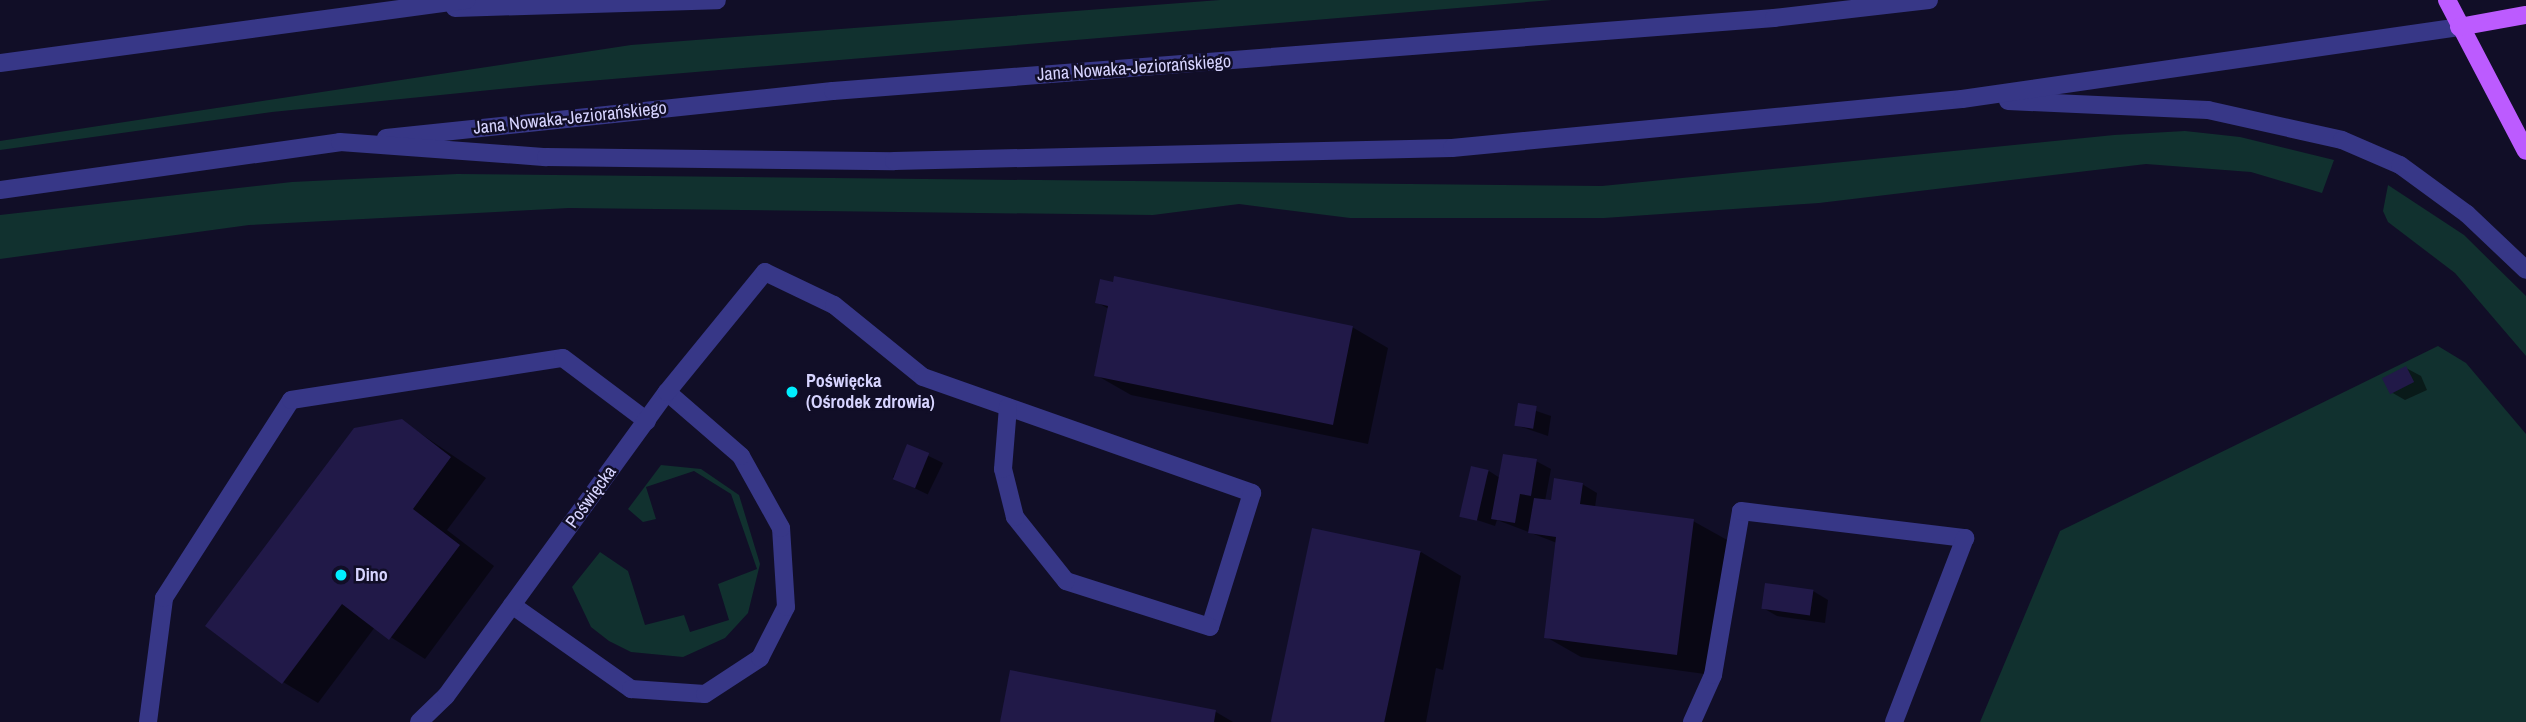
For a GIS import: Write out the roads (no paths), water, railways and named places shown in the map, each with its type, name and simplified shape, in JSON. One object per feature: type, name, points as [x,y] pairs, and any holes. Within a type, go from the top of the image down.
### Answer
[{"type":"main road","points":[[2448,0],[2459,27],[2526,151]]},
{"type":"main road","points":[[2459,27],[2526,15]]},
{"type":"street","points":[[0,62],[467,0]]},
{"type":"street","points":[[403,10],[716,0]]},
{"type":"street","name":"Jana Nowaka-Jeziorańskiego","points":[[340,142],[833,91],[1774,18],[1929,0]]},
{"type":"street","points":[[0,190],[340,142],[547,157],[894,161],[1230,156],[1452,148],[1962,99],[2459,27]]},
{"type":"street","points":[[1962,99],[2208,110],[2342,140],[2400,165],[2467,214],[2526,270]]},
{"type":"street","name":"Poświęcka","points":[[419,722],[446,696],[667,392],[765,272],[834,305],[923,377],[1008,407]]},
{"type":"street","points":[[148,722],[155,651],[164,598],[291,400],[562,358],[646,421]]},
{"type":"street","points":[[512,605],[631,689],[705,694],[760,658],[786,607],[781,528],[741,456],[667,392]]},
{"type":"street","points":[[1008,407],[1252,493],[1210,627],[1066,581],[1015,517],[1003,470],[1008,407]]},
{"type":"street","points":[[1692,722],[1713,675],[1741,511],[1965,538],[1894,722]]},
{"type":"place","name":"Poświęcka (Ośrodek zdrowia)","points":[[792,392]]},
{"type":"place","name":"Dino","points":[[341,575]]}]
